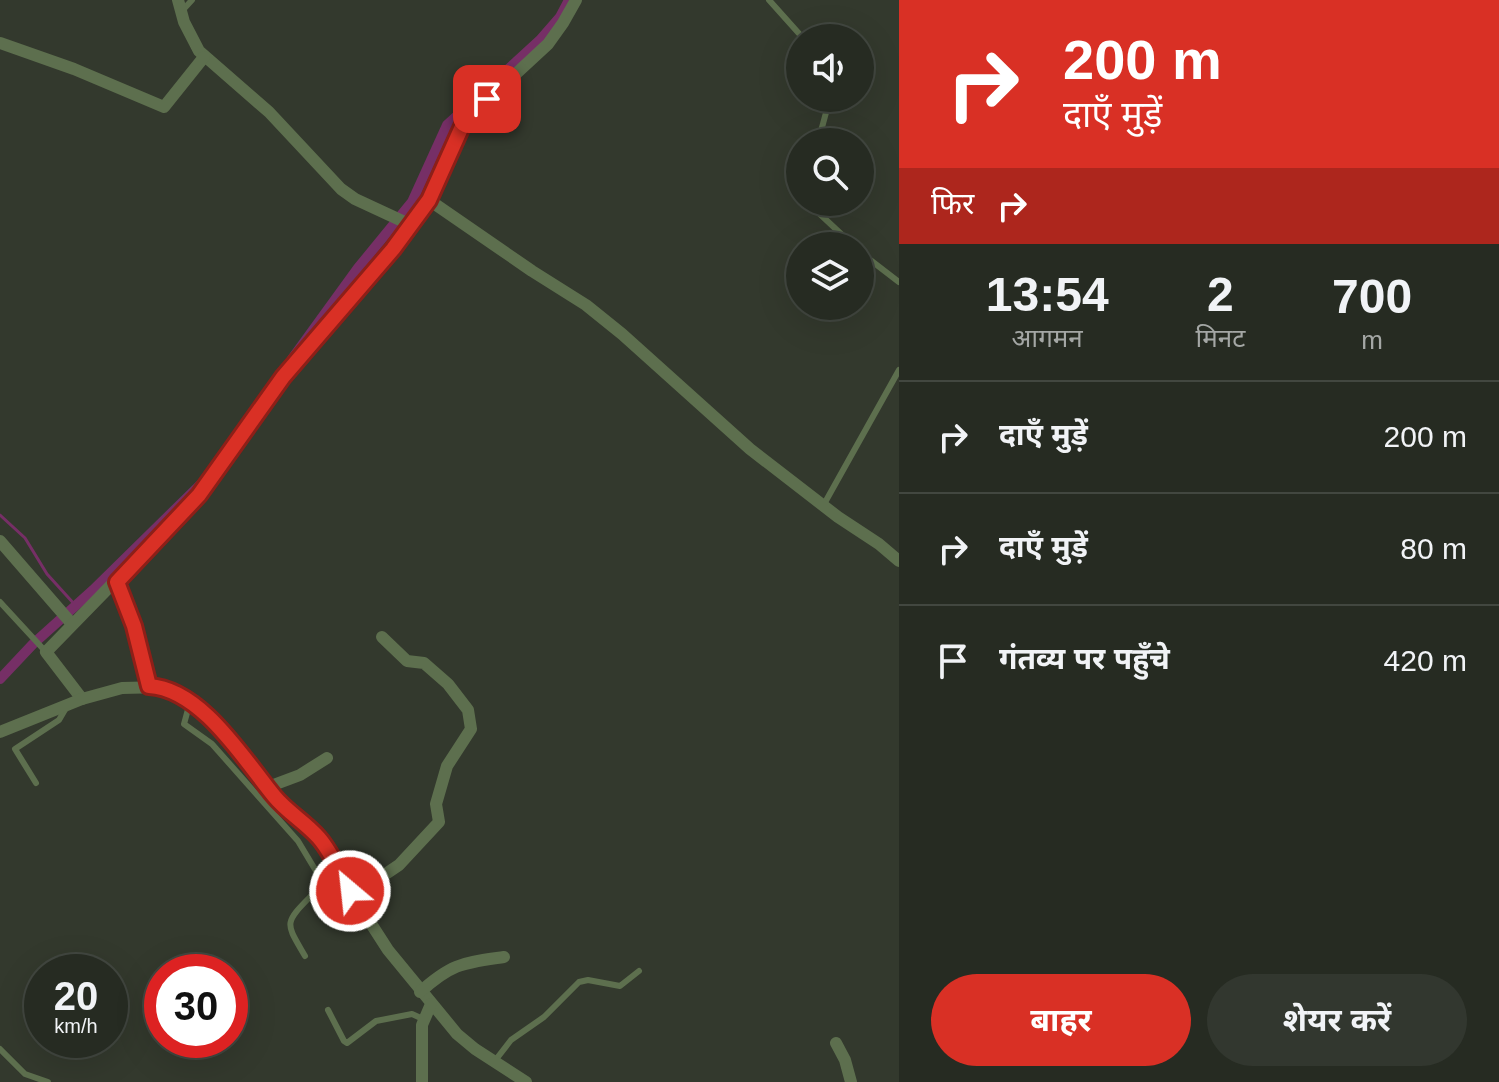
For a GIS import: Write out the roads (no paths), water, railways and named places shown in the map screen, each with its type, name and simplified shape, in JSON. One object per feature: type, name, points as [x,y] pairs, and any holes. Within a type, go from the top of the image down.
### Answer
[{"type":"street","points":[[82,699],[45,651],[68,620],[117,582],[199,495],[283,377],[404,221],[429,200],[464,122],[548,44],[576,0]]},
{"type":"street","points":[[179,6],[193,44],[204,57],[269,112],[341,189],[355,199],[404,221]]},
{"type":"street","points":[[0,43],[74,69],[164,107],[204,57]]},
{"type":"street","points":[[429,200],[586,305],[750,449],[899,561]]},
{"type":"street","points":[[0,541],[68,620]]},
{"type":"street","points":[[117,582],[134,626],[149,686]]},
{"type":"street","points":[[353,896],[399,865],[439,822],[436,804],[447,766],[471,729],[468,710],[448,684],[424,663],[407,661],[382,637]]},
{"type":"street","points":[[0,732],[82,699],[129,686],[170,689],[190,702],[220,730],[284,807],[322,841],[388,950],[457,1034],[526,1082]]},
{"type":"street","points":[[268,787],[300,775],[327,758]]},
{"type":"street","points":[[420,992],[442,972],[457,965],[504,957]]},
{"type":"street","points":[[422,1082],[423,1019],[431,1004]]},
{"type":"street","points":[[836,1043],[851,1082]]},
{"type":"lane","points":[[179,6],[192,0]]},
{"type":"lane","points":[[769,0],[790,24]]},
{"type":"lane","points":[[822,216],[839,232]]},
{"type":"lane","points":[[874,263],[899,282]]},
{"type":"lane","points":[[823,506],[899,370]]},
{"type":"lane","points":[[0,602],[45,651]]},
{"type":"lane","points":[[190,702],[184,724],[207,738],[219,750],[298,841],[322,881],[320,888],[292,915],[289,922],[290,931],[305,956]]},
{"type":"lane","points":[[36,783],[15,749],[59,720],[67,706]]},
{"type":"lane","points":[[494,1062],[511,1040],[544,1017],[577,983],[588,980],[620,986],[639,971]]},
{"type":"lane","points":[[328,1010],[347,1043],[376,1021],[412,1014],[423,1019]]},
{"type":"lane","points":[[0,1049],[25,1074],[48,1082]]},
{"type":"waterway","points":[[292,359],[358,268],[412,202],[447,125],[540,40],[560,17],[569,0]]},
{"type":"waterway","points":[[0,679],[203,482]]},
{"type":"waterway","points":[[0,515],[25,538],[47,574],[76,606]]}]
